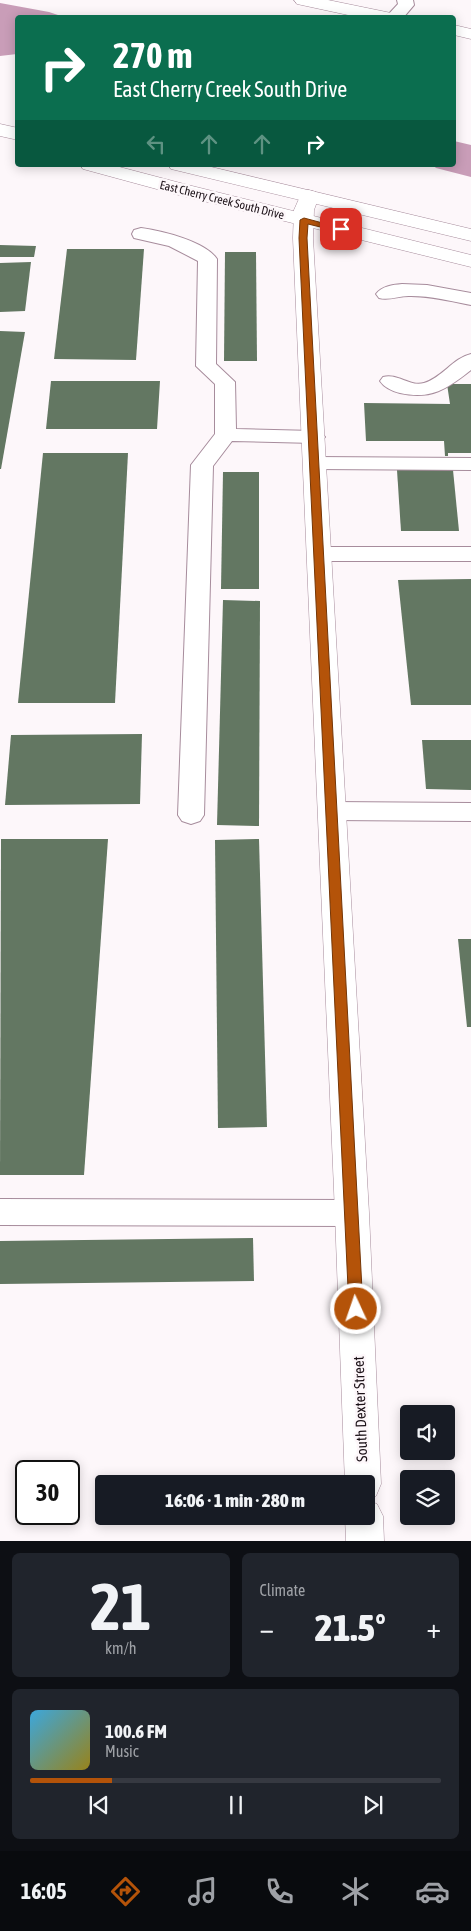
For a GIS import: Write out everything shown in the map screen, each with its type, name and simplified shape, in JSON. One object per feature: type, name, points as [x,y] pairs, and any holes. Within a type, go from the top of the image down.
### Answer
[{"type":"street","points":[[302,0],[377,15]]},
{"type":"street","points":[[456,30],[471,34]]},
{"type":"street","points":[[0,130],[15,133]]},
{"type":"street","name":"East Cherry Creek South Drive","points":[[98,167],[471,261]]},
{"type":"street","name":"East Cherry Creek South Drive","points":[[186,167],[471,235]]},
{"type":"street","name":"South Dexter Street","points":[[309,196],[306,203],[303,238],[352,1213],[363,1475]]},
{"type":"street","points":[[364,1525],[364,1541]]},
{"type":"lane","points":[[395,15],[406,5],[405,0]]},
{"type":"lane","points":[[142,234],[163,236],[179,242],[208,259],[206,366],[225,382],[226,435],[202,465],[191,815]]},
{"type":"lane","points":[[386,294],[390,291],[404,289],[469,298]]},
{"type":"lane","points":[[390,380],[404,388],[429,390],[440,384],[471,360]]},
{"type":"lane","points":[[226,435],[315,450],[471,464]]},
{"type":"lane","points":[[320,554],[471,554]]},
{"type":"lane","points":[[332,811],[471,812]]},
{"type":"lane","points":[[0,1212],[352,1213]]},
{"type":"shaded area","points":[[0,3],[58,15],[15,15],[15,54],[0,56]]},
{"type":"building","points":[[0,245],[36,246],[34,257],[0,257]]},
{"type":"building","points":[[67,249],[144,249],[136,360],[54,359]]},
{"type":"building","points":[[225,252],[256,252],[257,361],[224,361]]},
{"type":"building","points":[[31,262],[25,311],[0,312],[0,263]]},
{"type":"building","points":[[0,331],[25,332],[1,469],[0,469]]},
{"type":"building","points":[[51,381],[160,381],[157,429],[46,429]]},
{"type":"building","points":[[447,384],[471,384],[471,453],[448,453],[448,456],[445,456],[444,441],[366,441],[364,403],[450,404]]},
{"type":"building","points":[[43,453],[128,453],[115,703],[18,703]]},
{"type":"building","points":[[397,470],[453,470],[459,531],[401,531]]},
{"type":"building","points":[[223,472],[259,472],[259,589],[221,589]]},
{"type":"building","points":[[471,579],[471,705],[411,705],[398,580]]},
{"type":"building","points":[[223,600],[260,601],[259,826],[217,825]]},
{"type":"building","points":[[142,734],[140,804],[5,805],[11,735]]},
{"type":"building","points":[[422,740],[471,740],[471,790],[426,789]]},
{"type":"building","points":[[1,839],[108,839],[84,1175],[0,1175]]},
{"type":"building","points":[[259,839],[267,1127],[218,1128],[215,840]]},
{"type":"building","points":[[458,939],[471,939],[471,1027],[467,1027]]},
{"type":"building","points":[[253,1238],[254,1281],[0,1284],[0,1241]]},
{"type":"waterway","points":[[456,157],[471,161]]},
{"type":"route","points":[[341,229],[304,220],[303,238],[356,1309]]}]
